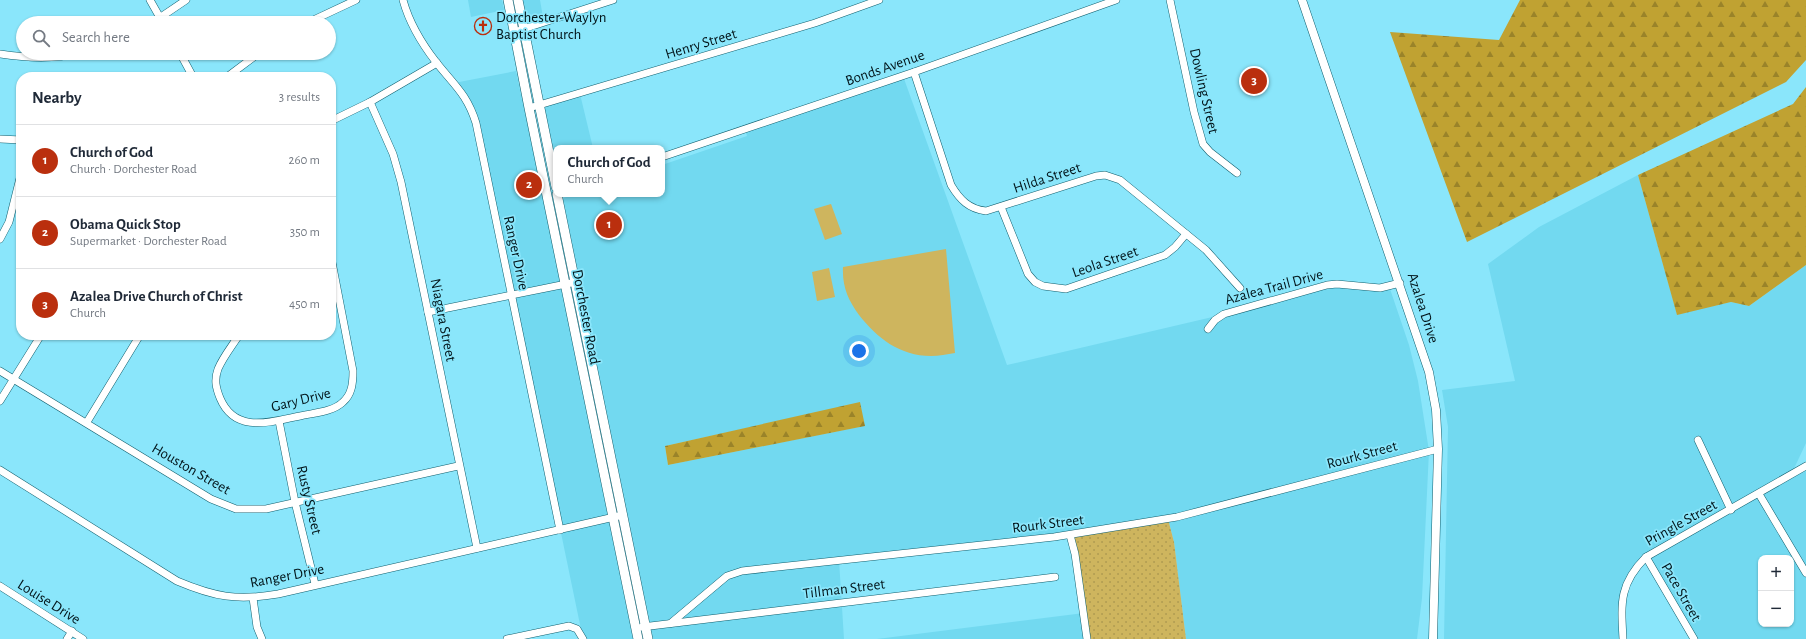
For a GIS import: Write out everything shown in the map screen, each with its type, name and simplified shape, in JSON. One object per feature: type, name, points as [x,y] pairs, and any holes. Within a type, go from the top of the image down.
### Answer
[{"type":"main road","name":"Dorchester Road","points":[[508,0],[546,194],[566,284],[612,518],[638,639]]},
{"type":"main road","points":[[518,0],[553,173]]},
{"type":"main road","name":"Dorchester Road","points":[[558,197],[648,639]]},
{"type":"street","points":[[150,0],[160,16]]},
{"type":"street","points":[[167,16],[186,0]]},
{"type":"street","points":[[322,16],[356,0]]},
{"type":"street","name":"Ranger Drive","points":[[403,0],[423,44],[437,63],[465,95],[476,123],[560,530]]},
{"type":"street","points":[[514,32],[613,0]]},
{"type":"street","name":"Henry Street","points":[[529,108],[815,23],[879,0]]},
{"type":"street","name":"Bonds Avenue","points":[[665,156],[914,72],[1116,0]]},
{"type":"street","name":"Dowling Street","points":[[1170,0],[1194,112],[1203,144],[1210,152],[1237,174]]},
{"type":"street","name":"Azalea Drive","points":[[1302,0],[1400,283],[1429,372],[1436,410],[1438,449],[1433,639]]},
{"type":"street","points":[[0,54],[16,57]]},
{"type":"street","points":[[184,60],[190,72]]},
{"type":"street","points":[[234,72],[250,60]]},
{"type":"street","points":[[336,119],[370,102],[437,63]]},
{"type":"street","name":"Hilda Street","points":[[914,72],[951,185],[959,198],[976,210],[986,211],[1001,207],[1096,176],[1105,175],[1120,180],[1206,250],[1240,288]]},
{"type":"street","name":"Niagara Street","points":[[370,102],[393,154],[428,312],[458,466],[476,548]]},
{"type":"street","points":[[0,139],[16,140]]},
{"type":"street","points":[[546,194],[553,193]]},
{"type":"street","points":[[0,239],[9,222],[16,194]]},
{"type":"street","name":"Leola Street","points":[[1001,207],[1028,274],[1035,282],[1055,289],[1076,287],[1165,255],[1175,247],[1186,234]]},
{"type":"street","points":[[428,312],[576,282]]},
{"type":"street","name":"Gary Drive","points":[[236,340],[219,368],[216,379],[216,389],[222,404],[230,414],[244,423],[279,420],[337,406],[348,396],[352,387],[353,371],[336,283]]},
{"type":"street","name":"Azalea Trail Drive","points":[[1208,329],[1215,320],[1224,314],[1312,289],[1337,284],[1380,288],[1400,283]]},
{"type":"street","points":[[0,401],[38,340]]},
{"type":"street","points":[[87,422],[137,340]]},
{"type":"street","name":"Houston Street","points":[[0,371],[87,422],[211,499],[236,509],[266,509],[458,466]]},
{"type":"street","name":"Rusty Street","points":[[279,420],[295,502],[316,584]]},
{"type":"street","points":[[1698,440],[1731,510]]},
{"type":"street","name":"Rourk Street","points":[[671,624],[727,576],[742,571],[1070,535],[1177,517],[1438,449]]},
{"type":"street","name":"Pringle Street","points":[[1623,639],[1623,595],[1633,570],[1646,557],[1806,466]]},
{"type":"street","name":"Ranger Drive","points":[[0,470],[177,581],[200,591],[223,597],[253,598],[623,515]]},
{"type":"street","points":[[1759,494],[1806,573]]},
{"type":"street","points":[[1070,535],[1075,554],[1087,639]]},
{"type":"street","name":"Pace Street","points":[[1646,557],[1694,639]]},
{"type":"street","name":"Tillman Street","points":[[636,628],[1055,577]]},
{"type":"street","name":"Louise Drive","points":[[1,590],[83,639]]},
{"type":"street","points":[[253,598],[257,627],[262,639]]},
{"type":"street","points":[[507,639],[568,626],[577,629],[583,639]]},
{"type":"street","points":[[67,639],[72,632]]},
{"type":"shaded area","points":[[468,0],[502,0],[504,10],[471,17]]},
{"type":"shaded area","points":[[522,0],[540,0],[544,23],[528,28]]},
{"type":"shaded area","points":[[516,71],[633,639],[583,639],[476,123],[454,83]]},
{"type":"shaded area","points":[[903,76],[1007,365],[1221,315],[1327,285],[1389,286],[1409,345],[1418,381],[1429,451],[1422,598],[1417,639],[1186,639],[1174,542],[1168,519],[1110,528],[839,560],[844,639],[653,639],[563,198],[665,197],[665,164],[747,136],[745,129]],"holes":[[[860,403],[864,426],[668,465],[665,446]]]},
{"type":"shaded area","points":[[580,94],[592,145],[553,145],[553,151],[544,105]]},
{"type":"shaded area","points":[[1638,175],[1677,314],[1731,302],[1749,306],[1806,265],[1806,443],[1791,475],[1766,490],[1806,471],[1806,639],[1694,639],[1646,557],[1627,583],[1623,639],[1444,639],[1448,427],[1442,390],[1515,381],[1488,264],[1539,227]]},
{"type":"shaded area","points":[[831,204],[842,234],[825,240],[814,209]]},
{"type":"shaded area","points":[[946,249],[955,353],[931,356],[909,353],[899,349],[873,331],[859,315],[849,298],[845,287],[843,267]]},
{"type":"shaded area","points":[[829,268],[835,297],[817,301],[812,272]]},
{"type":"shaded area","points":[[1168,519],[1174,542],[1186,639],[1087,639],[1070,535]]},
{"type":"shaded area","points":[[1084,613],[1087,639],[877,639]]},
{"type":"green space","points":[[1520,0],[1806,0],[1806,60],[1786,82],[1467,242],[1390,32],[1499,40]]},
{"type":"green space","points":[[1806,87],[1806,265],[1749,306],[1731,302],[1677,315],[1638,175],[1793,104]]},
{"type":"green space","points":[[860,402],[865,426],[668,465],[665,446]]},
{"type":"place","name":"Dorchester-Waylyn Baptist Church","points":[[483,26]]},
{"type":"place","name":"Azalea Drive Church of Christ","points":[[1254,81]]},
{"type":"place","name":"Obama Quick Stop","points":[[529,185]]},
{"type":"place","name":"Church of God","points":[[609,225]]}]
